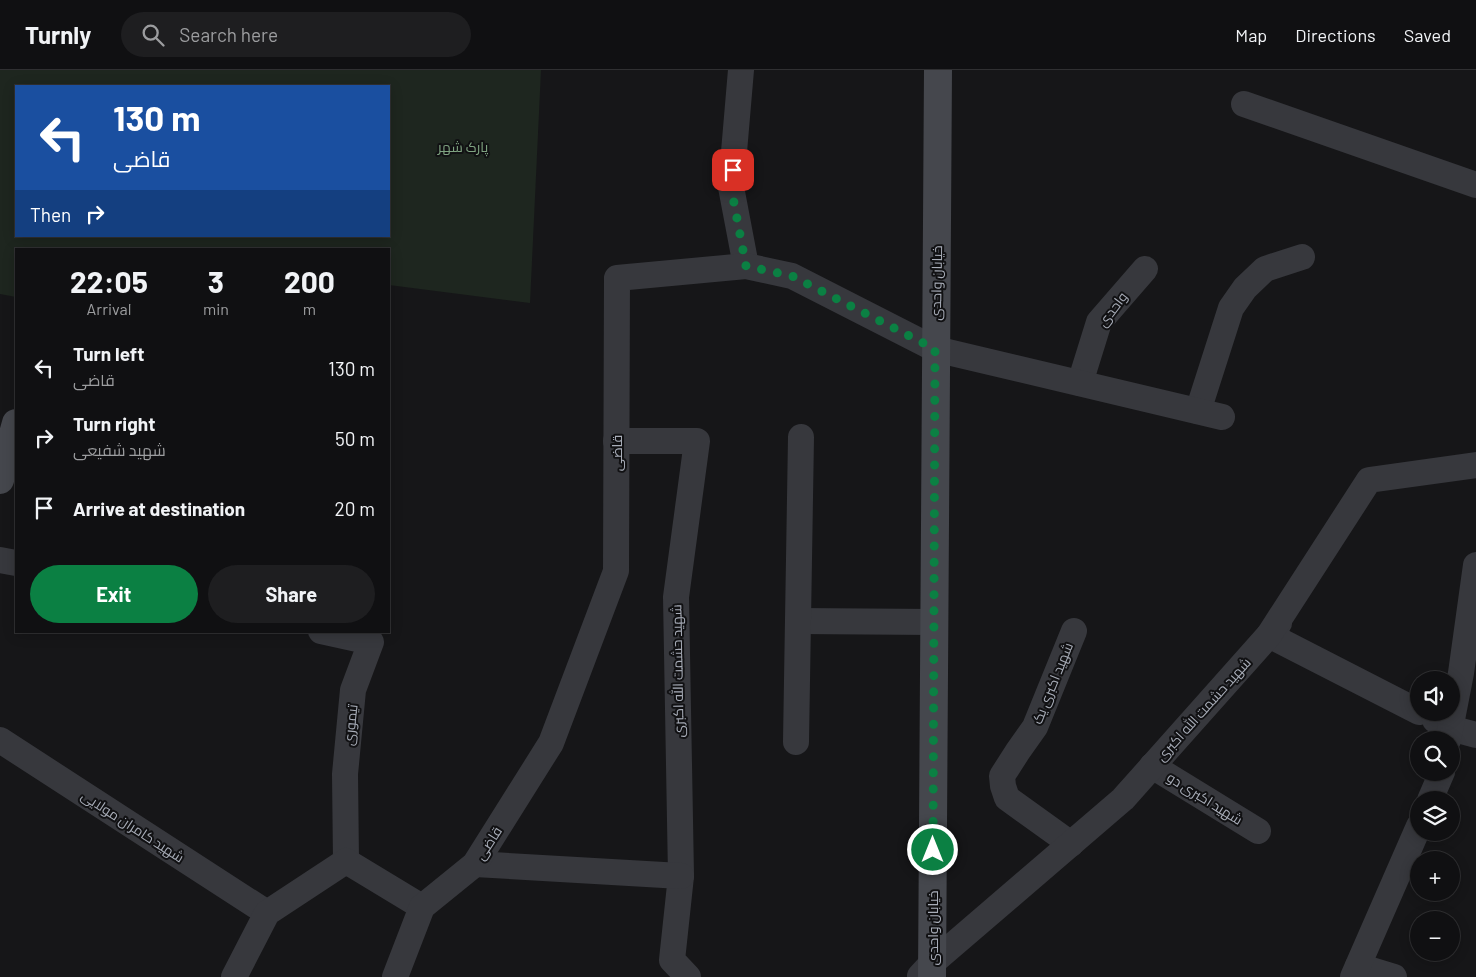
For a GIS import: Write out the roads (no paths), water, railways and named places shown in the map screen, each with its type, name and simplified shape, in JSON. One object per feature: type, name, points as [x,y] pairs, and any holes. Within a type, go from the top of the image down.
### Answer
[{"type":"main road","name":"خیابان واحدی","points":[[928,972],[934,622],[938,70]]},
{"type":"main road","points":[[0,480],[15,427]]},
{"type":"street","points":[[741,70],[731,187],[746,266]]},
{"type":"street","points":[[1244,104],[1476,185]]},
{"type":"street","name":"قاضی","points":[[395,977],[422,907],[475,864],[551,743],[616,571],[617,278],[746,266],[792,276],[935,349],[1210,414],[1231,308],[1245,288],[1265,269],[1302,256]]},
{"type":"street","name":"واحدی","points":[[1080,383],[1099,322],[1144,269]]},
{"type":"street","points":[[796,742],[800,437]]},
{"type":"street","name":"شهید حشمت الله اکبری","points":[[616,441],[697,441],[676,597],[681,876],[672,960],[688,977]]},
{"type":"street","name":"شهید حشمت الله اکبری","points":[[928,972],[1123,799],[1269,635],[1369,480],[1476,465]]},
{"type":"street","points":[[0,560],[15,563]]},
{"type":"street","points":[[1450,731],[1461,673],[1476,565]]},
{"type":"street","points":[[798,621],[934,622]]},
{"type":"street","name":"شهید اکبری یک","points":[[1071,844],[1007,798],[1002,776],[1035,728],[1074,631]]},
{"type":"street","name":"تیموری","points":[[330,633],[371,642],[353,690],[345,774],[346,861]]},
{"type":"street","points":[[1269,635],[1410,707]]},
{"type":"street","points":[[1431,721],[1445,731]]},
{"type":"street","points":[[1460,734],[1476,735]]},
{"type":"street","name":"شهید کامران مولایی","points":[[0,740],[267,913]]},
{"type":"street","name":"شهید اکبری دو","points":[[1152,766],[1258,831]]},
{"type":"street","points":[[1394,977],[1355,972],[1412,841]]},
{"type":"street","points":[[234,977],[267,913],[346,861],[422,907]]},
{"type":"street","points":[[475,864],[681,876]]},
{"type":"park label","name":"پارک شهر","points":[[463,146]]}]
